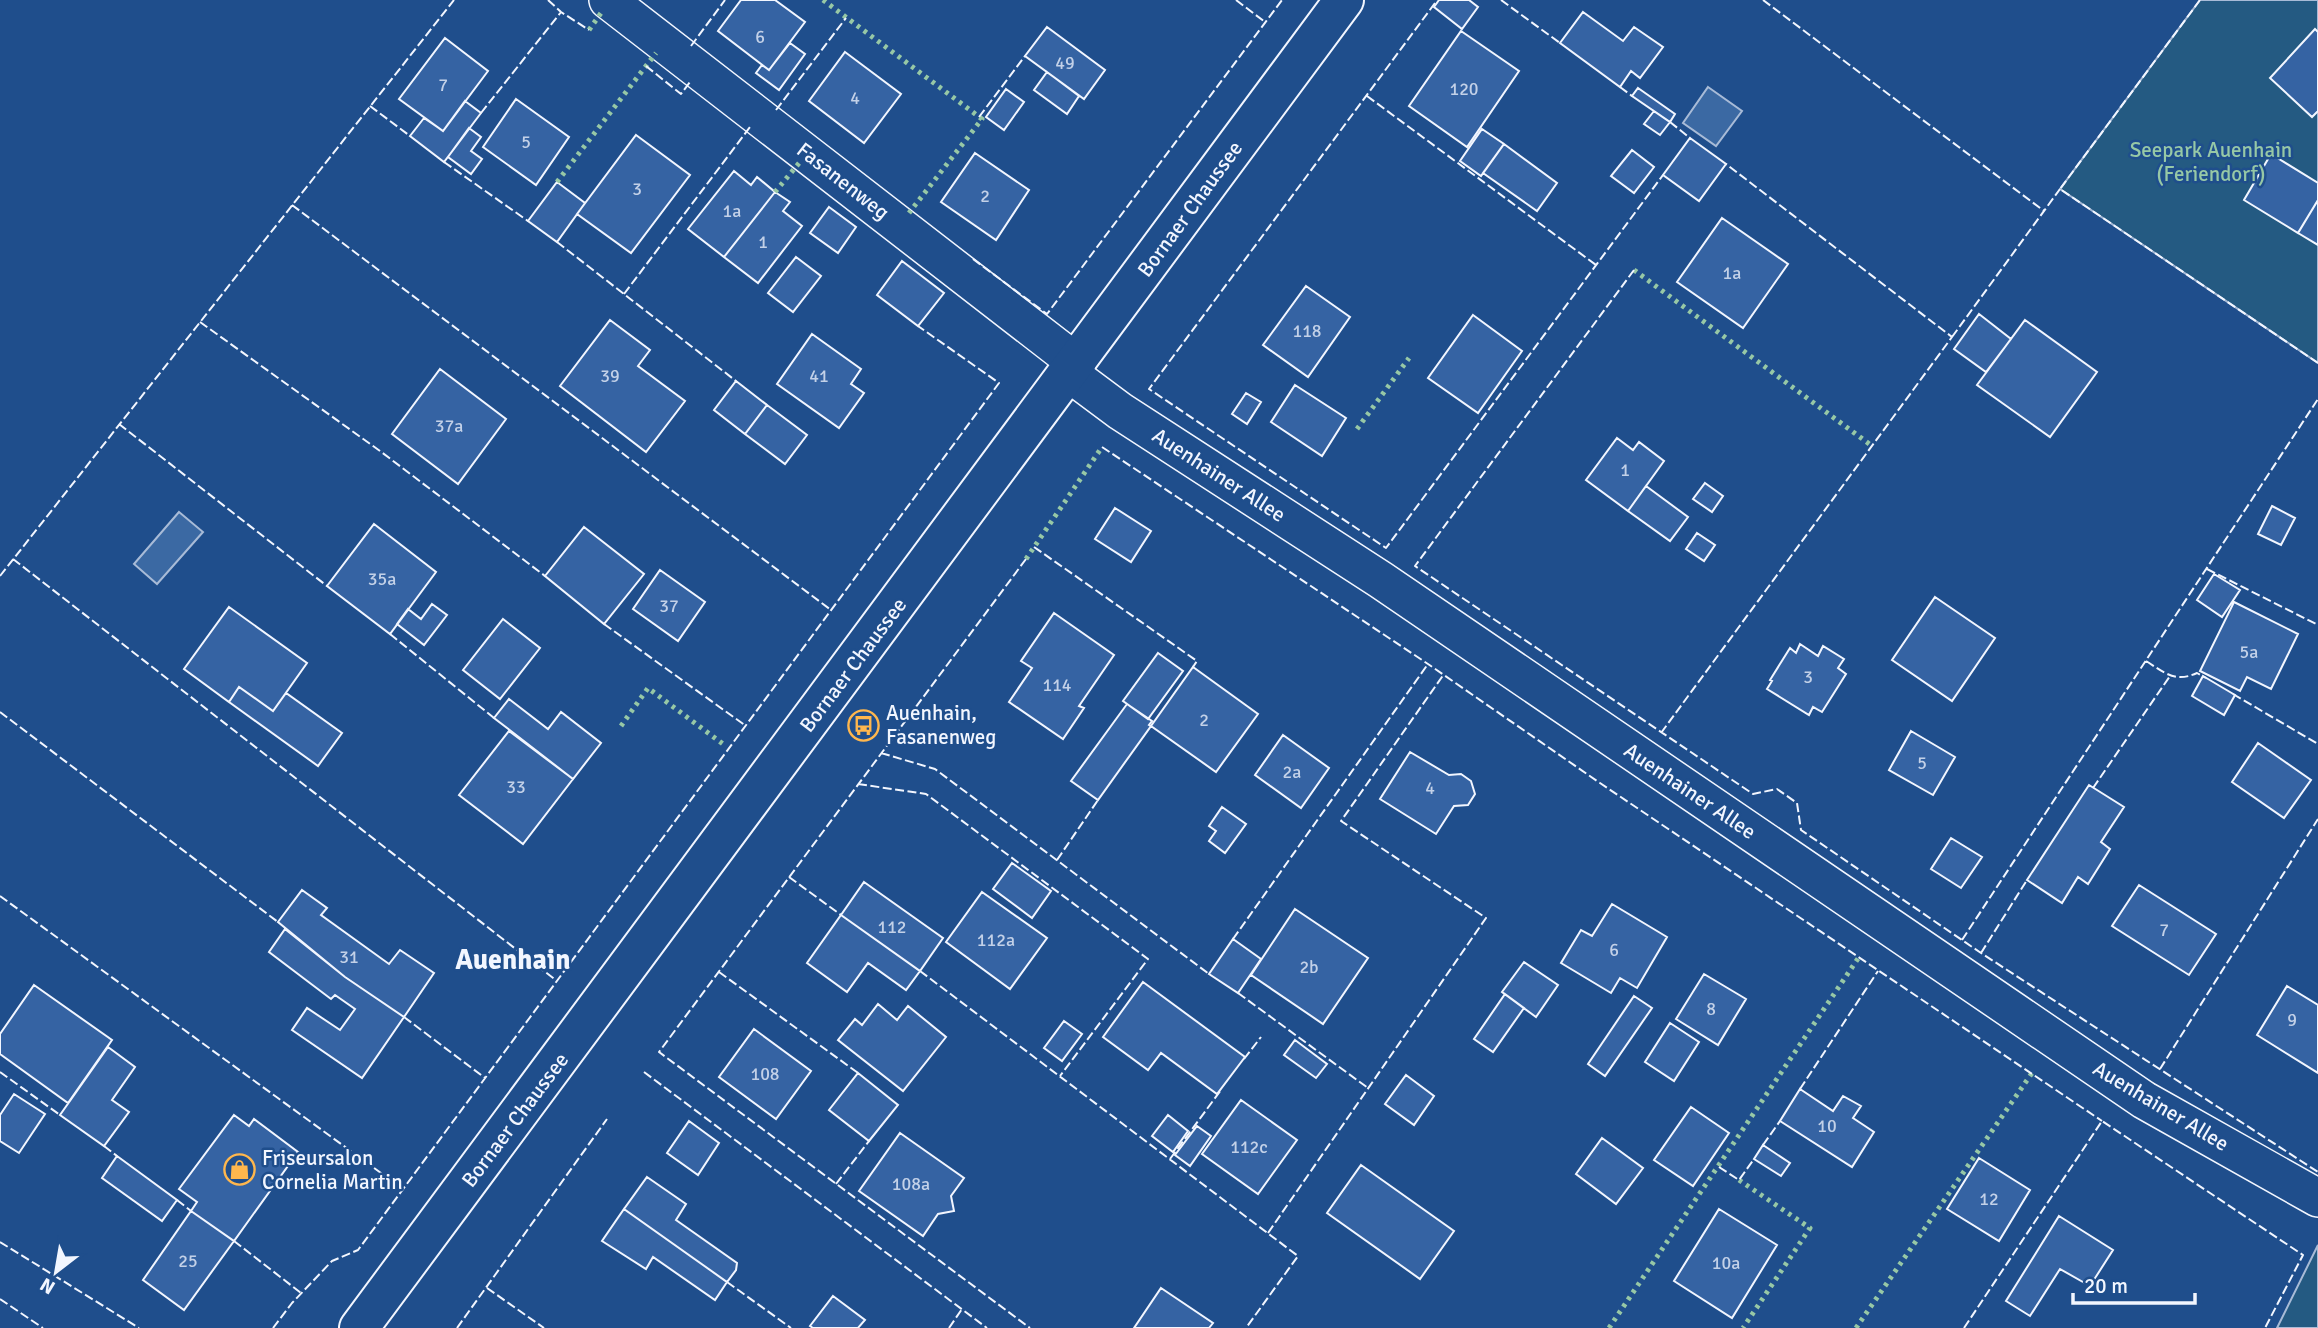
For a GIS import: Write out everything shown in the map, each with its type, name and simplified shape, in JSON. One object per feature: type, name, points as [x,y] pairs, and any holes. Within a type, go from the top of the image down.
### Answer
[{"type":"street","name":"Fasanenweg","points":[[608,0],[1073,368]]},
{"type":"street","name":"Bornaer Chaussee","points":[[359,1328],[1345,0]]},
{"type":"street","name":"Auenhainer Allee","points":[[1073,368],[1120,411],[1381,580],[2144,1100],[2318,1198]]},
{"type":"green space","name":"Seepark Auenhain (Feriendorf)","points":[[2200,0],[2318,0],[2318,363],[2060,189]]},
{"type":"green space","points":[[2318,1245],[2318,1328],[2277,1328]]},
{"type":"shaded area","points":[[1708,87],[1742,111],[1716,146],[1683,123]]},
{"type":"shaded area","points":[[179,512],[203,532],[157,584],[134,564]]},
{"type":"building","points":[[741,0],[775,0],[805,22],[769,70],[718,31]]},
{"type":"building","points":[[1439,0],[1469,0],[1478,7],[1462,29],[1434,7]]},
{"type":"building","points":[[1583,12],[1623,41],[1634,27],[1663,47],[1640,78],[1631,71],[1620,87],[1560,43]]},
{"type":"building","points":[[1047,27],[1105,70],[1084,99],[1025,56]]},
{"type":"building","points":[[2315,29],[2318,32],[2318,111],[2312,117],[2270,78]]},
{"type":"building","points":[[1461,31],[1519,71],[1467,147],[1409,106]]},
{"type":"building","points":[[445,38],[488,71],[443,131],[399,99]]},
{"type":"building","points":[[790,43],[805,54],[779,90],[756,73],[762,65],[769,70]]},
{"type":"building","points":[[845,52],[901,94],[864,143],[809,101]]},
{"type":"building","points":[[1047,72],[1079,96],[1067,114],[1034,90]]},
{"type":"building","points":[[1638,88],[1675,114],[1670,122],[1632,96]]},
{"type":"building","points":[[1006,89],[1024,102],[1004,130],[986,117]]},
{"type":"building","points":[[516,99],[569,137],[536,185],[483,147]]},
{"type":"building","points":[[465,101],[481,113],[444,162],[410,136],[424,118],[443,131]]},
{"type":"building","points":[[1654,111],[1670,122],[1660,135],[1644,124]]},
{"type":"building","points":[[469,128],[481,137],[471,151],[482,159],[471,174],[448,157]]},
{"type":"building","points":[[1482,129],[1504,144],[1481,176],[1460,161]]},
{"type":"building","points":[[636,135],[690,175],[631,253],[577,214]]},
{"type":"building","points":[[1690,138],[1726,164],[1699,201],[1663,175]]},
{"type":"building","points":[[1504,144],[1557,183],[1537,211],[1483,173]]},
{"type":"building","points":[[1632,150],[1654,167],[1634,193],[1611,176]]},
{"type":"building","points":[[975,153],[1029,190],[996,240],[941,202]]},
{"type":"building","points":[[2271,154],[2318,183],[2318,200],[2298,233],[2244,200]]},
{"type":"building","points":[[734,171],[751,185],[757,177],[775,192],[724,257],[688,229]]},
{"type":"building","points":[[557,182],[585,203],[557,242],[528,221]]},
{"type":"building","points":[[775,192],[790,202],[783,211],[802,226],[758,283],[724,257]]},
{"type":"building","points":[[2318,200],[2318,245],[2298,233]]},
{"type":"building","points":[[829,207],[856,227],[838,253],[810,233]]},
{"type":"building","points":[[1722,218],[1788,264],[1743,328],[1677,282]]},
{"type":"building","points":[[796,257],[821,276],[793,312],[768,293]]},
{"type":"building","points":[[902,261],[944,293],[918,326],[877,295]]},
{"type":"building","points":[[1306,286],[1350,317],[1308,377],[1263,345]]},
{"type":"building","points":[[1979,314],[2011,339],[1986,372],[1954,349]]},
{"type":"building","points":[[1473,315],[1522,351],[1478,413],[1428,378]]},
{"type":"building","points":[[610,320],[650,350],[638,366],[685,401],[646,452],[560,386]]},
{"type":"building","points":[[2025,320],[2097,372],[2050,437],[1977,385]]},
{"type":"building","points":[[812,334],[861,369],[851,384],[864,393],[839,428],[777,384]]},
{"type":"building","points":[[440,369],[506,419],[458,484],[392,434]]},
{"type":"building","points":[[736,381],[767,405],[745,434],[714,410]]},
{"type":"building","points":[[1295,385],[1346,418],[1322,456],[1271,422]]},
{"type":"building","points":[[1246,393],[1261,402],[1247,424],[1232,414]]},
{"type":"building","points":[[767,405],[807,435],[785,464],[745,434]]},
{"type":"building","points":[[1617,438],[1633,450],[1639,442],[1664,461],[1628,511],[1586,480]]},
{"type":"building","points":[[1705,483],[1723,496],[1712,512],[1693,499]]},
{"type":"building","points":[[1646,486],[1688,517],[1670,541],[1628,511]]},
{"type":"building","points":[[2272,506],[2295,518],[2281,545],[2258,534]]},
{"type":"building","points":[[1115,508],[1151,531],[1131,562],[1095,539]]},
{"type":"building","points":[[374,524],[436,572],[390,634],[327,586]]},
{"type":"building","points":[[584,527],[644,574],[604,624],[545,576]]},
{"type":"building","points":[[1697,533],[1715,545],[1704,561],[1686,549]]},
{"type":"building","points":[[660,570],[705,602],[678,641],[633,609]]},
{"type":"building","points":[[2214,574],[2240,590],[2222,617],[2197,600]]},
{"type":"building","points":[[1935,597],[1995,638],[1952,701],[1892,660]]},
{"type":"building","points":[[2234,602],[2298,634],[2271,689],[2247,677],[2240,691],[2200,671]]},
{"type":"building","points":[[432,604],[447,615],[424,645],[397,624],[408,609],[421,619]]},
{"type":"building","points":[[229,607],[307,663],[273,711],[239,687],[229,702],[184,669]]},
{"type":"building","points":[[1054,613],[1114,655],[1079,706],[1084,708],[1063,739],[1009,702],[1032,668],[1021,661]]},
{"type":"building","points":[[503,619],[540,648],[500,699],[463,670]]},
{"type":"building","points":[[1800,644],[1818,656],[1823,646],[1844,659],[1838,668],[1846,674],[1822,712],[1813,707],[1809,715],[1767,689],[1790,648],[1796,653]]},
{"type":"building","points":[[1158,653],[1183,671],[1148,719],[1123,701]]},
{"type":"building","points":[[1193,667],[1258,714],[1216,772],[1151,726]]},
{"type":"building","points":[[2203,676],[2235,695],[2224,715],[2192,696]]},
{"type":"building","points":[[239,687],[273,711],[286,693],[342,733],[318,766],[229,702]]},
{"type":"building","points":[[509,699],[548,729],[561,712],[601,743],[573,779],[494,718]]},
{"type":"building","points":[[1127,704],[1152,721],[1149,725],[1151,726],[1098,800],[1071,781]]},
{"type":"building","points":[[509,731],[573,779],[523,844],[459,795]]},
{"type":"building","points":[[1911,731],[1955,757],[1933,795],[1889,770]]},
{"type":"building","points":[[1283,735],[1329,768],[1301,808],[1255,775]]},
{"type":"building","points":[[2258,743],[2311,780],[2284,818],[2232,782]]},
{"type":"building","points":[[1410,752],[1449,775],[1461,774],[1471,781],[1475,794],[1468,805],[1454,806],[1436,834],[1380,799]]},
{"type":"building","points":[[2089,785],[2124,807],[2101,842],[2110,849],[2088,884],[2078,877],[2062,903],[2027,880]]},
{"type":"building","points":[[1222,807],[1246,824],[1225,853],[1209,841],[1216,831],[1209,826]]},
{"type":"building","points":[[1951,838],[1982,857],[1961,888],[1931,869]]},
{"type":"building","points":[[1012,863],[1051,891],[1032,918],[993,889]]},
{"type":"building","points":[[864,882],[943,938],[920,971],[841,915]]},
{"type":"building","points":[[2139,885],[2216,934],[2189,975],[2112,926]]},
{"type":"building","points":[[302,890],[327,908],[321,915],[389,964],[400,950],[434,973],[404,1017],[345,977],[278,922]]},
{"type":"building","points":[[982,892],[1047,938],[1010,989],[946,942]]},
{"type":"building","points":[[1612,904],[1667,937],[1637,988],[1620,978],[1611,993],[1561,963],[1581,930],[1592,936]]},
{"type":"building","points":[[1295,909],[1368,958],[1323,1024],[1251,975]]},
{"type":"building","points":[[841,915],[920,971],[906,990],[868,963],[847,992],[807,963]]},
{"type":"building","points":[[285,929],[345,977],[404,1017],[362,1078],[292,1030],[307,1008],[340,1030],[355,1009],[335,995],[331,999],[269,952]]},
{"type":"building","points":[[1233,939],[1261,959],[1238,993],[1209,974]]},
{"type":"building","points":[[1524,962],[1558,985],[1536,1017],[1502,992]]},
{"type":"building","points":[[1704,974],[1746,999],[1718,1045],[1676,1019]]},
{"type":"building","points":[[1143,982],[1245,1057],[1217,1094],[1161,1053],[1148,1070],[1103,1037]]},
{"type":"building","points":[[34,985],[112,1040],[68,1103],[0,1054],[0,1034]]},
{"type":"building","points":[[2287,986],[2318,1005],[2318,1073],[2257,1035]]},
{"type":"building","points":[[1505,994],[1524,1008],[1493,1052],[1474,1039]]},
{"type":"building","points":[[1634,996],[1652,1008],[1605,1076],[1588,1064]]},
{"type":"building","points":[[878,1004],[897,1020],[908,1006],[946,1037],[903,1091],[838,1040],[855,1019],[862,1025]]},
{"type":"building","points":[[1064,1021],[1082,1034],[1062,1061],[1044,1048]]},
{"type":"building","points":[[1670,1023],[1699,1042],[1674,1081],[1645,1062]]},
{"type":"building","points":[[754,1029],[811,1071],[776,1119],[719,1077]]},
{"type":"building","points":[[1295,1040],[1327,1064],[1316,1078],[1284,1055]]},
{"type":"building","points":[[108,1047],[135,1067],[112,1100],[129,1112],[104,1146],[60,1115]]},
{"type":"building","points":[[858,1073],[898,1105],[869,1141],[829,1110]]},
{"type":"building","points":[[1406,1075],[1434,1096],[1414,1125],[1385,1104]]},
{"type":"building","points":[[1800,1089],[1833,1111],[1843,1096],[1861,1106],[1853,1118],[1874,1132],[1852,1167],[1780,1121]]},
{"type":"building","points":[[14,1094],[45,1114],[19,1153],[0,1141],[0,1115]]},
{"type":"building","points":[[1241,1100],[1297,1140],[1258,1194],[1202,1154]]},
{"type":"building","points":[[1691,1107],[1729,1133],[1693,1186],[1654,1160]]},
{"type":"building","name":"Friseursalon Cornelia Martin","points":[[234,1115],[249,1126],[254,1119],[298,1152],[234,1241],[191,1211],[197,1202],[179,1189]]},
{"type":"building","points":[[1168,1115],[1188,1131],[1173,1152],[1152,1136]]},
{"type":"building","points":[[689,1121],[719,1143],[698,1175],[667,1153]]},
{"type":"building","points":[[1197,1126],[1211,1136],[1190,1166],[1175,1155]]},
{"type":"building","points":[[900,1133],[964,1178],[951,1196],[954,1211],[938,1214],[923,1236],[859,1191]]},
{"type":"building","points":[[1602,1138],[1643,1168],[1616,1204],[1576,1174]]},
{"type":"building","points":[[1763,1145],[1790,1163],[1781,1176],[1754,1159]]},
{"type":"building","points":[[117,1156],[177,1200],[162,1221],[102,1178]]},
{"type":"building","points":[[1979,1158],[2030,1190],[1999,1241],[1947,1209]]},
{"type":"building","points":[[1361,1165],[1454,1231],[1420,1279],[1327,1213]]},
{"type":"building","points":[[647,1177],[686,1204],[676,1220],[737,1263],[736,1270],[727,1282],[624,1209]]},
{"type":"building","points":[[624,1209],[727,1282],[715,1300],[653,1257],[646,1269],[602,1241]]},
{"type":"building","points":[[1719,1209],[1777,1245],[1732,1318],[1674,1281]]},
{"type":"building","points":[[191,1211],[234,1241],[184,1310],[143,1280]]},
{"type":"building","points":[[2059,1216],[2113,1250],[2090,1286],[2060,1269],[2030,1316],[2006,1301]]},
{"type":"building","points":[[1161,1288],[1213,1323],[1209,1328],[1134,1328]]},
{"type":"building","points":[[833,1296],[865,1320],[858,1328],[810,1326]]},
{"type":"hedge","points":[[823,0],[982,119],[909,213]]},
{"type":"hedge","points":[[589,30],[601,13]]},
{"type":"hedge","points":[[557,182],[656,53]]},
{"type":"hedge","points":[[775,192],[800,162]]},
{"type":"hedge","points":[[1634,270],[1872,446]]},
{"type":"hedge","points":[[1357,429],[1409,358]]},
{"type":"hedge","points":[[1026,559],[1102,447]]},
{"type":"hedge","points":[[621,726],[648,688],[723,744]]},
{"type":"hedge","points":[[1609,1328],[1859,957]]},
{"type":"hedge","points":[[1856,1328],[2032,1073]]},
{"type":"hedge","points":[[1739,1180],[1810,1228],[1743,1328]]},
{"type":"fence","points":[[0,576],[454,0]]},
{"type":"fence","points":[[548,0],[589,30]]},
{"type":"fence","points":[[691,46],[725,0]]},
{"type":"fence","points":[[1236,0],[1265,22]]},
{"type":"fence","points":[[973,259],[1047,314],[1282,0]]},
{"type":"fence","points":[[1501,0],[1560,43]]},
{"type":"fence","points":[[1763,0],[2044,211]]},
{"type":"fence","points":[[2200,0],[2060,189],[2318,363]]},
{"type":"fence","points":[[1435,3],[1149,389],[1386,548],[1663,175]]},
{"type":"fence","points":[[481,113],[561,12]]},
{"type":"fence","points":[[776,110],[846,18]]},
{"type":"fence","points":[[979,117],[1025,56]]},
{"type":"fence","points":[[646,66],[681,94],[690,82]]},
{"type":"fence","points":[[1620,87],[1632,96]]},
{"type":"fence","points":[[1367,96],[1596,265]]},
{"type":"fence","points":[[370,106],[410,136]]},
{"type":"fence","points":[[1670,122],[1690,138]]},
{"type":"fence","points":[[624,294],[750,127]]},
{"type":"fence","points":[[444,162],[528,221]]},
{"type":"fence","points":[[1661,733],[1952,337],[1726,164]]},
{"type":"fence","points":[[1952,337],[2060,189]]},
{"type":"fence","points":[[292,205],[831,610]]},
{"type":"fence","points":[[557,242],[736,381]]},
{"type":"fence","points":[[1634,270],[1415,566],[1753,794],[1777,789],[1797,803],[1801,830],[1981,953],[2318,1172]]},
{"type":"fence","points":[[200,322],[380,451],[545,576]]},
{"type":"fence","points":[[273,1328],[292,1303],[332,1261],[358,1250],[999,383],[918,326]]},
{"type":"fence","points":[[1962,940],[2318,399]]},
{"type":"fence","points":[[119,424],[327,586]]},
{"type":"fence","points":[[1102,447],[1428,664],[2102,1121]]},
{"type":"fence","points":[[1034,547],[1197,661],[1193,667]]},
{"type":"fence","points":[[13,559],[557,981]]},
{"type":"fence","points":[[1026,559],[659,1052],[1030,1328]]},
{"type":"fence","points":[[2207,569],[2318,625]]},
{"type":"fence","points":[[604,624],[746,726]]},
{"type":"fence","points":[[390,634],[494,718]]},
{"type":"fence","points":[[2146,661],[2176,677],[2197,673],[2206,678]]},
{"type":"fence","points":[[1233,939],[1428,664]]},
{"type":"fence","points":[[1268,1233],[1486,918],[1341,821],[1444,674]]},
{"type":"fence","points":[[2093,788],[2170,676]]},
{"type":"fence","points":[[2233,694],[2318,744]]},
{"type":"fence","points":[[0,712],[278,922]]},
{"type":"fence","points":[[881,753],[935,769],[1209,974]]},
{"type":"fence","points":[[858,784],[926,794],[1148,959],[1060,1076]]},
{"type":"fence","points":[[1057,860],[1098,800]]},
{"type":"fence","points":[[2160,1069],[2318,819]]},
{"type":"fence","points":[[789,877],[841,915]]},
{"type":"fence","points":[[1981,953],[2027,880]]},
{"type":"fence","points":[[0,896],[403,1189]]},
{"type":"fence","points":[[920,971],[1298,1256],[1246,1328]]},
{"type":"fence","points":[[1800,1089],[1878,971]]},
{"type":"fence","points":[[719,972],[858,1073]]},
{"type":"fence","points":[[1238,993],[1368,1088]]},
{"type":"fence","points":[[404,1017],[485,1078]]},
{"type":"fence","points":[[1244,1059],[1261,1037]]},
{"type":"fence","points":[[0,1072],[60,1115]]},
{"type":"fence","points":[[644,1072],[987,1328]]},
{"type":"fence","points":[[1170,1159],[1221,1090]]},
{"type":"fence","points":[[457,1328],[607,1119]]},
{"type":"fence","points":[[1763,1145],[1780,1121]]},
{"type":"fence","points":[[1964,1328],[2102,1121],[2303,1255],[2265,1328]]},
{"type":"fence","points":[[836,1184],[869,1141]]},
{"type":"fence","points":[[104,1146],[117,1156]]},
{"type":"fence","points":[[1719,1167],[1739,1180],[1754,1159]]},
{"type":"fence","points":[[177,1200],[191,1211]]},
{"type":"fence","points":[[234,1241],[301,1293]]},
{"type":"fence","points":[[0,1242],[139,1328]]},
{"type":"fence","points":[[727,1282],[791,1328]]},
{"type":"fence","points":[[487,1288],[544,1328]]},
{"type":"fence","points":[[0,1299],[43,1328]]},
{"type":"fence","points":[[949,1328],[962,1309]]},
{"type":"place","name":"Auenhain, Fasanenweg","points":[[863,725]]},
{"type":"place","name":"Friseursalon Cornelia Martin","points":[[239,1170]]},
{"type":"district","name":"Auenhain","points":[[513,959]]}]
